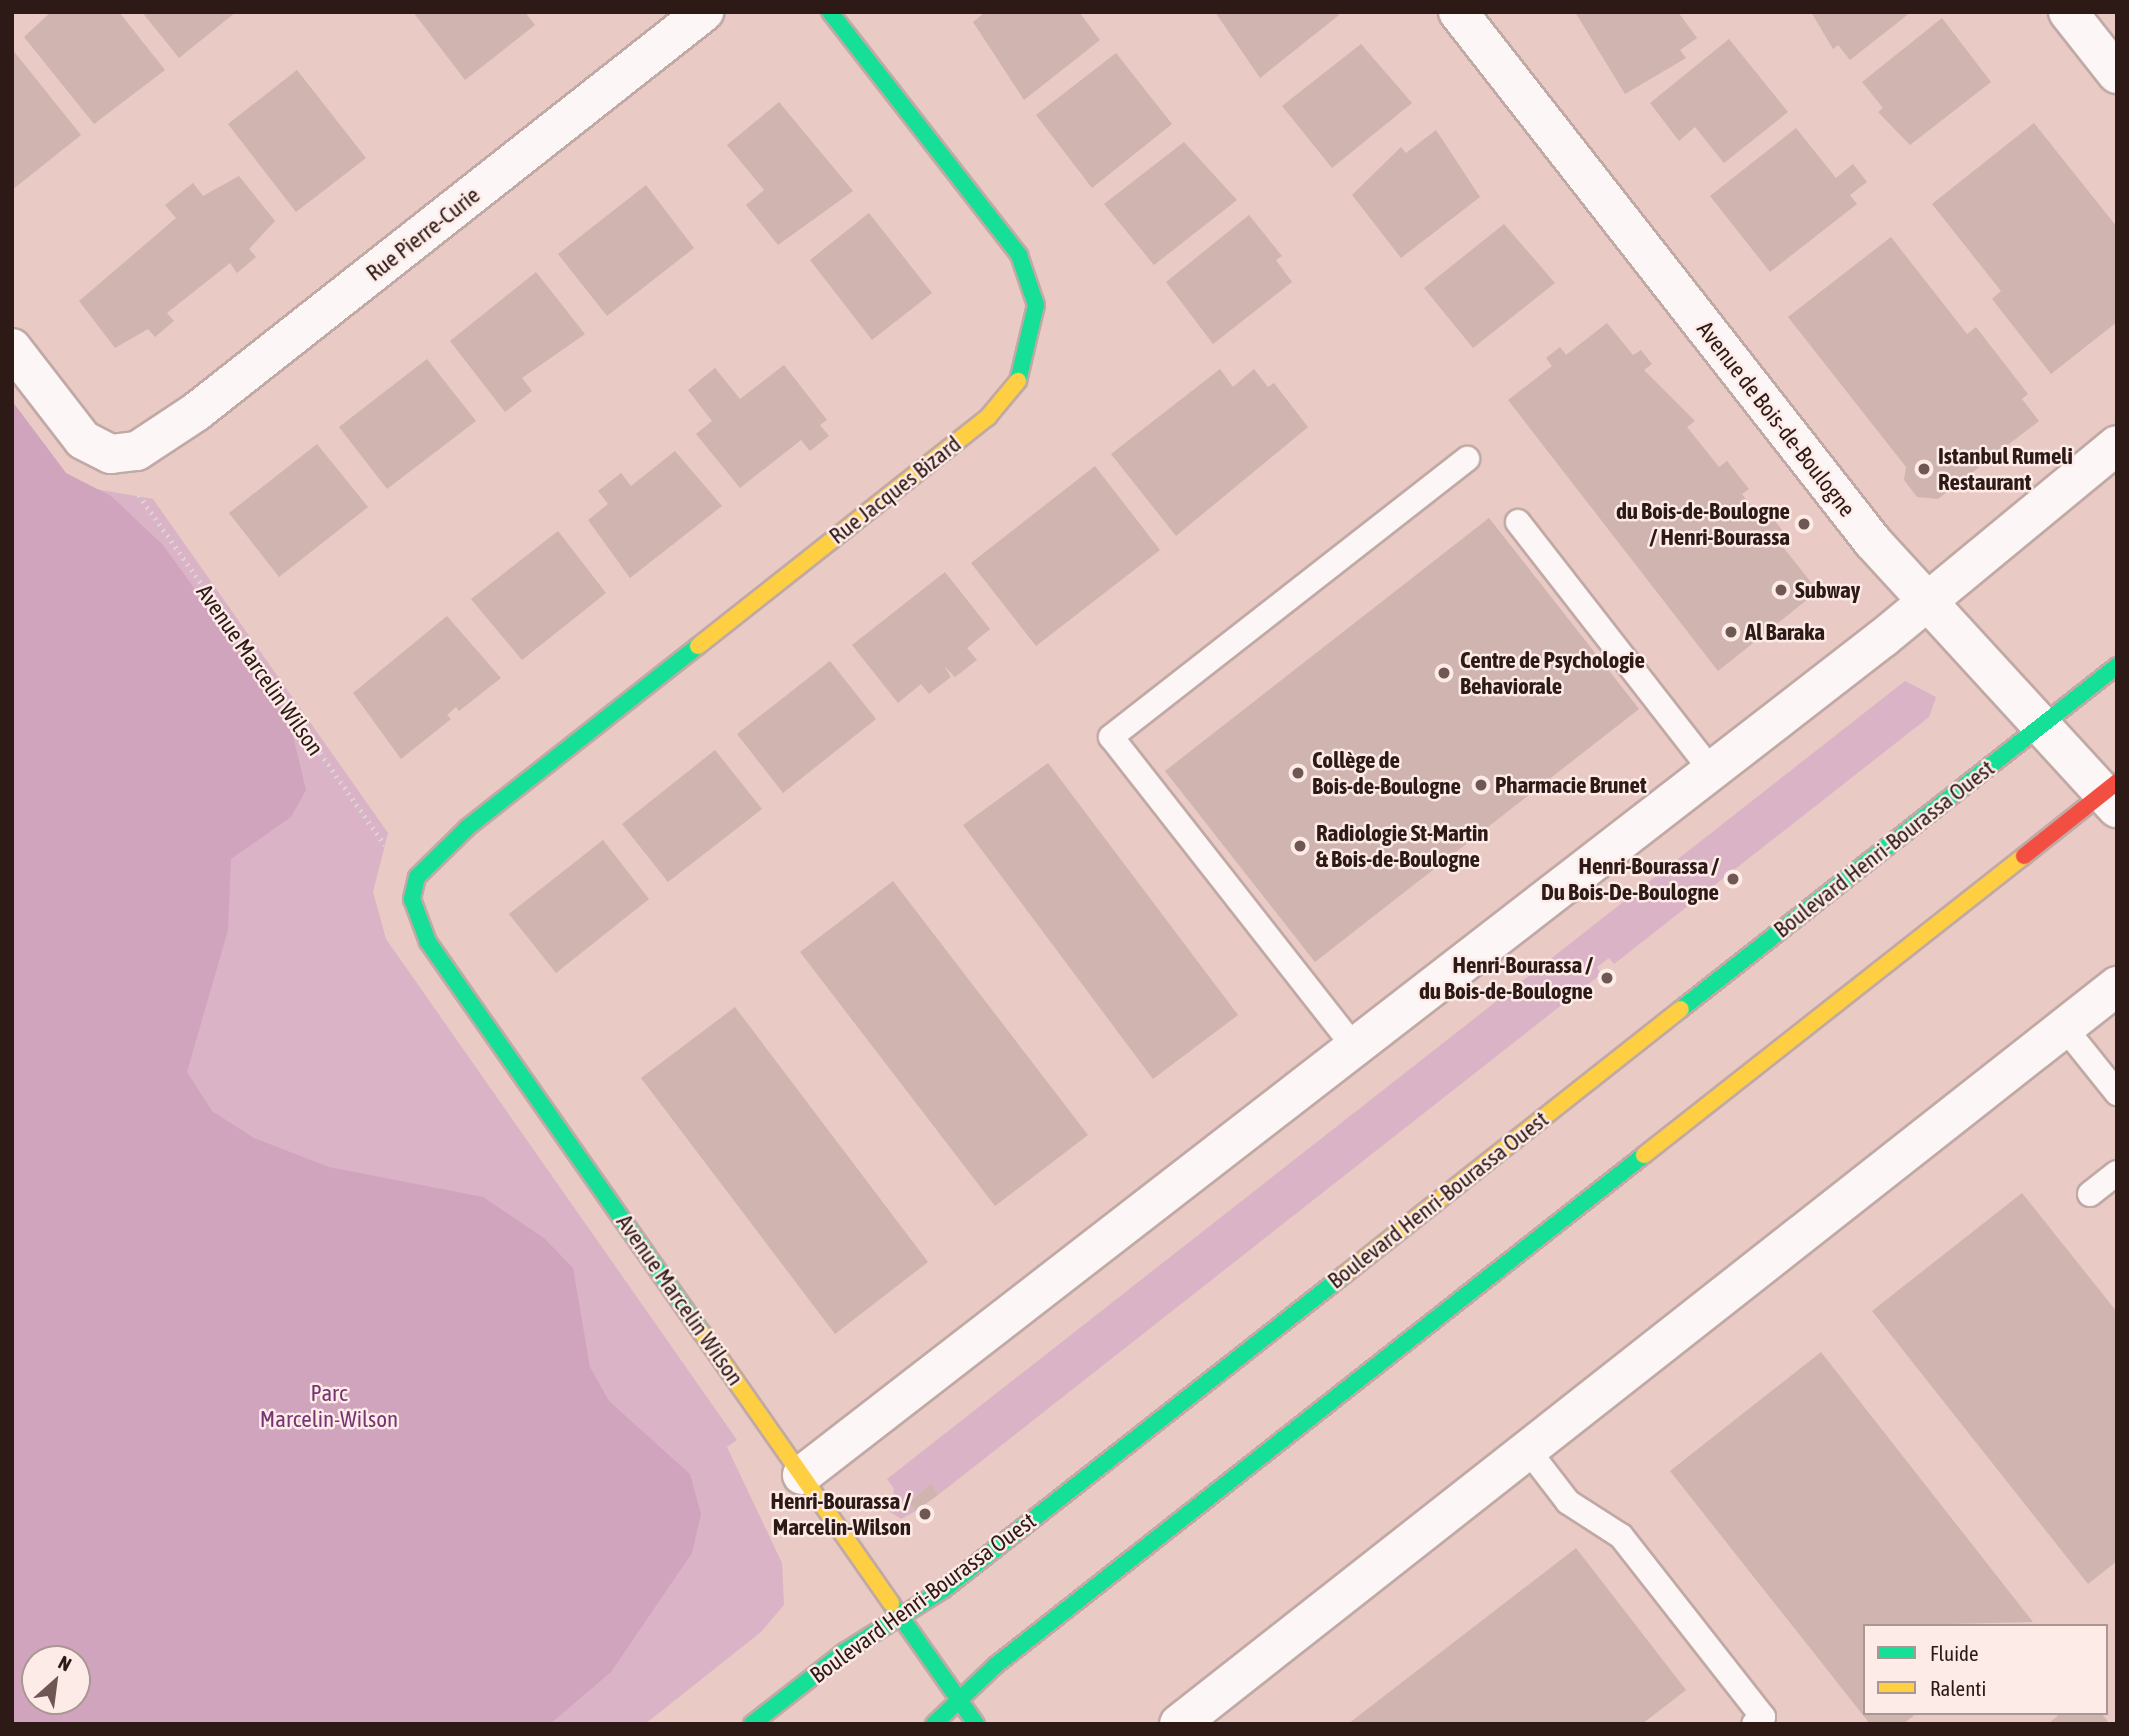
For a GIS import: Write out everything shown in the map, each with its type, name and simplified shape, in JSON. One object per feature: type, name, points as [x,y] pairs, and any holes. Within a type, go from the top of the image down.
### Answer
[{"type":"main road","name":"Rue Jacques Bizard","points":[[424,870],[467,828],[988,417],[1023,375],[1036,323],[1027,270],[830,12]]},
{"type":"main road","name":"Boulevard Henri-Bourassa Ouest","points":[[752,1724],[898,1619],[2117,666]]},
{"type":"main road","points":[[934,1724],[958,1700],[2113,794]]},
{"type":"main road","name":"Avenue Marcelin Wilson","points":[[424,870],[412,899],[428,942],[802,1475],[898,1619],[976,1724]]},
{"type":"street","name":"Rue Pierre-Curie","points":[[12,348],[83,440],[111,454],[137,451],[196,412],[704,12]]},
{"type":"street","name":"Avenue de Bois-de-Boulogne","points":[[1458,12],[1873,542],[2113,794]]},
{"type":"street","points":[[2068,12],[2117,74]]},
{"type":"street","points":[[802,1475],[1712,771],[2117,445]]},
{"type":"street","points":[[1179,1724],[2117,986]]},
{"type":"lane","points":[[1355,1048],[1111,737],[1466,459]]},
{"type":"lane","points":[[1518,522],[1712,771]]},
{"type":"lane","points":[[2064,1027],[2117,1093]]},
{"type":"lane","points":[[2090,1194],[2117,1173]]},
{"type":"lane","points":[[1528,1450],[1568,1502],[1620,1536],[1762,1721]]},
{"type":"path","name":"Avenue Marcelin Wilson","points":[[139,499],[381,842]]},
{"type":"green space","name":"Parc Marcelin-Wilson","points":[[12,401],[66,473],[84,487],[153,499],[388,833],[373,892],[386,939],[737,1440],[727,1447],[782,1563],[784,1605],[761,1632],[645,1724],[12,1724]]},
{"type":"green space","name":"Parc Marcelin-Wilson","points":[[12,401],[66,473],[111,496],[163,545],[289,719],[306,790],[291,817],[231,859],[228,930],[187,1072],[212,1111],[254,1138],[329,1167],[483,1197],[544,1238],[573,1268],[590,1367],[609,1401],[690,1474],[701,1514],[692,1553],[611,1672],[550,1724],[12,1724]]},
{"type":"green space","points":[[1905,681],[1936,697],[1929,717],[1614,964],[1609,958],[1597,967],[1601,974],[938,1495],[931,1485],[909,1501],[916,1511],[901,1519],[890,1512],[894,1489],[887,1479]]},
{"type":"building","points":[[51,12],[119,12],[165,70],[94,124],[24,37]]},
{"type":"building","points":[[142,12],[236,12],[179,58]]},
{"type":"building","points":[[413,12],[525,12],[535,25],[465,80]]},
{"type":"building","points":[[985,12],[1079,12],[1100,40],[1024,100],[973,22]]},
{"type":"building","points":[[1215,12],[1336,12],[1339,15],[1260,78]]},
{"type":"building","points":[[1575,12],[1678,12],[1697,38],[1680,50],[1686,58],[1625,94]]},
{"type":"building","points":[[1811,12],[1911,12],[1850,60],[1838,45],[1833,49]]},
{"type":"building","points":[[1942,18],[1991,82],[1910,145],[1878,112],[1883,108],[1862,82]]},
{"type":"building","points":[[1729,39],[1788,112],[1724,163],[1695,127],[1679,141],[1650,103]]},
{"type":"building","points":[[1361,44],[1412,103],[1332,168],[1282,106]]},
{"type":"building","points":[[12,49],[81,135],[12,190]]},
{"type":"building","points":[[1116,53],[1172,124],[1092,188],[1036,115]]},
{"type":"building","points":[[297,70],[366,158],[296,212],[228,124]]},
{"type":"building","points":[[779,102],[853,191],[778,245],[746,205],[764,190],[727,145]]},
{"type":"building","points":[[2034,123],[2117,227],[2117,322],[2051,374],[1992,299],[2001,291],[1932,204]]},
{"type":"building","points":[[1796,128],[1836,178],[1853,164],[1867,182],[1850,195],[1857,204],[1770,272],[1710,196]]},
{"type":"building","points":[[1436,130],[1480,197],[1401,258],[1352,195],[1401,147],[1406,153]]},
{"type":"building","points":[[1184,142],[1237,200],[1154,265],[1104,204]]},
{"type":"building","points":[[239,176],[275,221],[249,249],[256,257],[237,273],[230,263],[167,313],[174,321],[155,337],[148,329],[115,348],[79,301],[176,218],[165,205],[193,183],[203,196]]},
{"type":"building","points":[[646,185],[694,248],[607,316],[558,254]]},
{"type":"building","points":[[869,213],[932,293],[872,340],[810,260]]},
{"type":"building","points":[[1249,215],[1282,256],[1276,260],[1292,282],[1213,344],[1166,282]]},
{"type":"building","points":[[1504,224],[1555,283],[1473,348],[1424,288]]},
{"type":"building","points":[[1891,237],[1967,334],[1976,327],[2028,394],[2022,399],[2039,421],[1938,499],[1917,497],[1904,480],[1906,467],[1788,317]]},
{"type":"building","points":[[536,272],[585,334],[522,378],[532,391],[505,412],[450,341]]},
{"type":"building","points":[[1607,323],[1633,355],[1641,350],[1652,364],[1644,370],[1695,421],[1687,427],[1719,467],[1727,461],[1749,489],[1742,494],[1764,522],[1771,516],[1783,531],[1775,537],[1818,591],[1718,671],[1508,400],[1552,366],[1546,358],[1560,347],[1566,355]]},
{"type":"building","points":[[427,359],[476,421],[387,489],[339,427]]},
{"type":"building","points":[[784,365],[827,420],[820,425],[829,436],[810,451],[801,440],[740,488],[696,434],[712,421],[688,390],[715,368],[740,399]]},
{"type":"building","points":[[1220,369],[1233,387],[1254,369],[1268,387],[1274,383],[1308,427],[1176,536],[1111,454]]},
{"type":"building","points":[[317,444],[368,507],[279,577],[229,513]]},
{"type":"building","points":[[675,451],[722,506],[630,578],[588,520],[608,504],[598,491],[621,473],[631,486]]},
{"type":"building","points":[[1095,466],[1160,550],[1036,646],[971,563]]},
{"type":"building","points":[[1489,518],[1639,709],[1315,962],[1165,771]]},
{"type":"building","points":[[558,531],[606,593],[522,660],[471,599]]},
{"type":"building","points":[[945,572],[990,629],[967,648],[977,660],[955,677],[944,666],[951,677],[929,694],[921,684],[898,703],[852,645]]},
{"type":"building","points":[[447,616],[501,678],[459,711],[456,707],[447,715],[451,719],[401,759],[353,693]]},
{"type":"building","points":[[830,661],[876,719],[783,793],[737,734]]},
{"type":"building","points":[[715,750],[762,809],[668,882],[622,824]]},
{"type":"building","points":[[1048,763],[1238,1015],[1153,1079],[963,825]]},
{"type":"building","points":[[603,840],[649,899],[556,973],[509,914]]},
{"type":"building","points":[[893,881],[1088,1135],[995,1206],[800,952]]},
{"type":"building","points":[[735,1007],[928,1262],[835,1334],[641,1078]]},
{"type":"building","points":[[2022,1193],[2117,1312],[2117,1561],[2088,1584],[1872,1311]]},
{"type":"building","points":[[1821,1352],[2033,1622],[1863,1624],[1863,1715],[1914,1715],[1903,1724],[1870,1724],[1670,1471]]},
{"type":"building","points":[[931,1484],[938,1495],[916,1511],[909,1502]]},
{"type":"building","points":[[1576,1548],[1686,1690],[1642,1724],[1348,1724]]},
{"type":"building","points":[[2059,1715],[2103,1715],[2110,1724],[2048,1724]]},
{"type":"traffic: fast","points":[[830,12],[1019,255],[1036,305],[1018,381]]},
{"type":"traffic: fast","points":[[698,646],[467,828],[417,877],[412,899],[428,942],[702,1333]]},
{"type":"traffic: fast","points":[[1681,1009],[2117,666]]},
{"type":"traffic: fast","points":[[934,1724],[996,1665],[1644,1155]]},
{"type":"traffic: fast","points":[[752,1724],[844,1652],[943,1590],[1344,1275]]},
{"type":"traffic: fast","points":[[891,1603],[976,1724]]},
{"type":"traffic: slow","points":[[698,646],[988,417],[1018,381]]},
{"type":"traffic: slow","points":[[1644,1155],[2024,856]]},
{"type":"traffic: slow","points":[[1344,1275],[1681,1009]]},
{"type":"traffic: slow","points":[[702,1333],[891,1603]]},
{"type":"traffic: jam","points":[[2024,856],[2117,782]]},
{"type":"place","name":"Istanbul Rumeli Restaurant","points":[[1924,469]]},
{"type":"place","name":"du Bois-de-Boulogne / Henri-Bourassa","points":[[1804,524]]},
{"type":"place","name":"Subway","points":[[1781,590]]},
{"type":"place","name":"Al Baraka","points":[[1731,632]]},
{"type":"place","name":"Centre de Psychologie Behaviorale","points":[[1444,673]]},
{"type":"place","name":"Collège de Bois-de-Boulogne","points":[[1298,773]]},
{"type":"place","name":"Pharmacie Brunet","points":[[1481,785]]},
{"type":"place","name":"Radiologie St-Martin & Bois-de-Boulogne","points":[[1300,846]]},
{"type":"place","name":"Henri-Bourassa / Du Bois-De-Boulogne","points":[[1733,879]]},
{"type":"place","name":"Henri-Bourassa / du Bois-de-Boulogne","points":[[1607,978]]},
{"type":"place","name":"Henri-Bourassa / Marcelin-Wilson","points":[[925,1514]]}]
